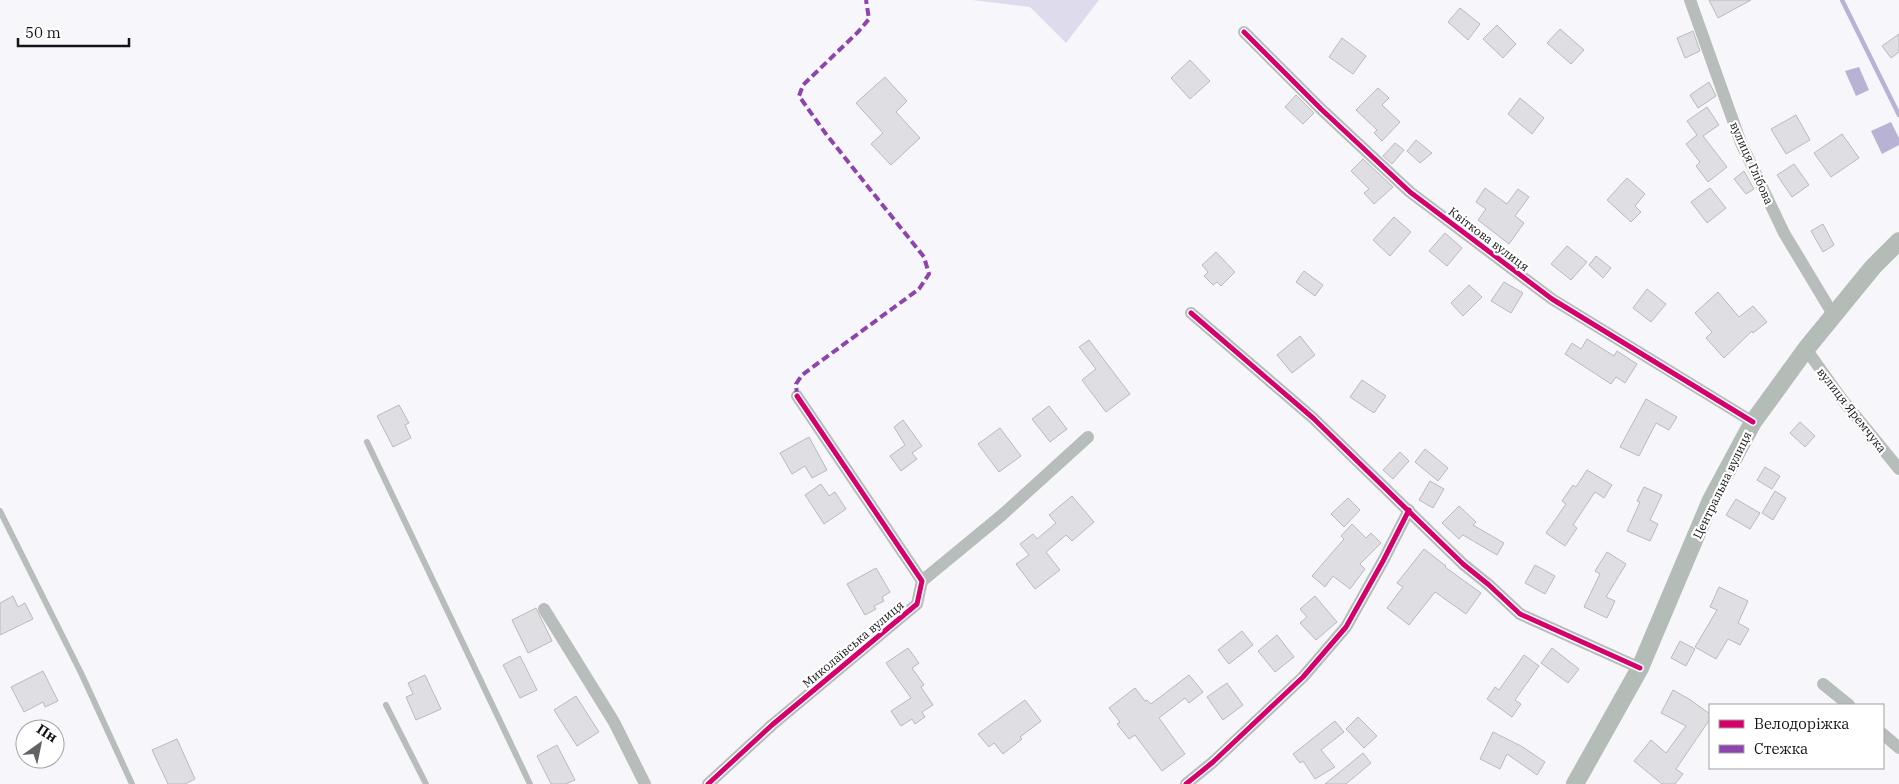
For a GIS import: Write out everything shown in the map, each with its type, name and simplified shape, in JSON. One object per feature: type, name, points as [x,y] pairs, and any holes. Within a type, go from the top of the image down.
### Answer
[{"type":"main road","name":"Центральна вулиця","points":[[1574,784],[1640,668],[1711,500],[1753,422],[1806,349],[1873,267],[1899,241]]},
{"type":"street","name":"вулиця Глібова","points":[[1690,0],[1741,143],[1784,233],[1834,316]]},
{"type":"street","name":"Квіткова вулиця","points":[[1244,32],[1321,109],[1410,192],[1552,299],[1753,422]]},
{"type":"street","points":[[1191,313],[1313,418],[1463,564],[1520,614],[1640,668]]},
{"type":"street","name":"вулиця Яремчука","points":[[1806,349],[1841,398],[1899,469]]},
{"type":"street","points":[[797,396],[922,581],[1002,515],[1088,436]]},
{"type":"street","points":[[1186,784],[1303,677],[1346,628],[1383,561],[1408,510]]},
{"type":"street","name":"Миколаївська вулиця","points":[[708,784],[772,725],[917,604],[922,581]]},
{"type":"street","points":[[544,610],[614,722],[645,784]]},
{"type":"street","points":[[1824,684],[1848,704]]},
{"type":"street","points":[[1884,735],[1899,748]]},
{"type":"lane","points":[[367,442],[530,784]]},
{"type":"lane","points":[[0,511],[82,675],[132,784]]},
{"type":"lane","points":[[386,705],[426,784]]},
{"type":"shaded area","points":[[972,0],[1099,0],[1066,43],[1030,7]]},
{"type":"shaded area","points":[[1859,67],[1869,90],[1856,96],[1845,71]]},
{"type":"shaded area","points":[[1891,122],[1899,138],[1899,145],[1882,154],[1871,131]]},
{"type":"building","points":[[1709,0],[1751,0],[1718,18]]},
{"type":"building","points":[[1460,8],[1480,24],[1468,40],[1448,22]]},
{"type":"building","points":[[1497,25],[1516,44],[1503,58],[1483,39]]},
{"type":"building","points":[[1560,29],[1584,50],[1571,64],[1547,43]]},
{"type":"building","points":[[1693,31],[1700,51],[1685,58],[1677,38]]},
{"type":"building","points":[[1899,34],[1899,52],[1891,58],[1882,46]]},
{"type":"building","points":[[1342,38],[1366,56],[1353,74],[1329,57]]},
{"type":"building","points":[[1190,60],[1210,81],[1190,99],[1171,78]]},
{"type":"building","points":[[885,77],[907,101],[896,112],[920,138],[891,165],[871,144],[883,133],[856,103]]},
{"type":"building","points":[[1709,82],[1716,96],[1698,108],[1690,95]]},
{"type":"building","points":[[1378,88],[1389,98],[1382,105],[1400,122],[1382,141],[1374,133],[1377,130],[1356,110]]},
{"type":"building","points":[[1296,95],[1314,113],[1303,124],[1285,107]]},
{"type":"building","points":[[1520,98],[1544,118],[1532,134],[1508,114]]},
{"type":"building","points":[[1707,107],[1719,125],[1703,136],[1727,167],[1708,182],[1696,166],[1700,162],[1686,144],[1697,135],[1687,121]]},
{"type":"building","points":[[1796,115],[1810,140],[1786,154],[1771,129]]},
{"type":"building","points":[[1842,134],[1859,158],[1831,177],[1814,153]]},
{"type":"building","points":[[1416,140],[1432,153],[1420,163],[1407,151]]},
{"type":"building","points":[[1395,143],[1404,150],[1392,164],[1383,156]]},
{"type":"building","points":[[1363,159],[1393,187],[1374,204],[1364,193],[1369,189],[1351,171]]},
{"type":"building","points":[[1794,164],[1809,185],[1792,197],[1777,175]]},
{"type":"building","points":[[1744,171],[1754,189],[1746,194],[1734,179]]},
{"type":"building","points":[[1627,178],[1645,194],[1635,206],[1641,212],[1631,222],[1607,200]]},
{"type":"building","points":[[1485,188],[1507,204],[1518,189],[1529,197],[1515,216],[1524,223],[1509,244],[1478,220],[1486,209],[1476,202]]},
{"type":"building","points":[[1710,188],[1726,208],[1707,223],[1691,202]]},
{"type":"building","points":[[1394,217],[1411,232],[1390,256],[1373,240]]},
{"type":"building","points":[[1823,224],[1834,245],[1823,252],[1811,231]]},
{"type":"building","points":[[1445,233],[1462,248],[1447,266],[1429,251]]},
{"type":"building","points":[[1567,246],[1587,262],[1571,280],[1551,264]]},
{"type":"building","points":[[1216,252],[1235,272],[1221,286],[1217,282],[1213,285],[1204,276],[1208,272],[1202,265]]},
{"type":"building","points":[[1596,256],[1611,268],[1603,278],[1589,265]]},
{"type":"building","points":[[1304,271],[1323,285],[1315,296],[1296,282]]},
{"type":"building","points":[[1504,282],[1523,293],[1511,313],[1491,301]]},
{"type":"building","points":[[1469,285],[1482,297],[1463,316],[1451,303]]},
{"type":"building","points":[[1647,289],[1666,304],[1651,322],[1633,308]]},
{"type":"building","points":[[1718,292],[1739,317],[1753,306],[1767,322],[1753,333],[1752,331],[1724,358],[1706,338],[1712,332],[1695,313]]},
{"type":"building","points":[[1300,336],[1315,355],[1292,373],[1277,355]]},
{"type":"building","points":[[1587,339],[1614,356],[1617,351],[1637,364],[1625,383],[1616,377],[1611,384],[1565,354],[1572,343],[1581,349]]},
{"type":"building","points":[[1089,340],[1130,394],[1106,412],[1082,380],[1096,369],[1079,347]]},
{"type":"building","points":[[1362,380],[1386,396],[1374,413],[1350,397]]},
{"type":"building","points":[[1646,399],[1677,417],[1669,430],[1656,423],[1639,456],[1620,447]]},
{"type":"building","points":[[399,405],[409,423],[405,425],[411,438],[393,447],[377,416]]},
{"type":"building","points":[[1049,406],[1067,429],[1050,442],[1032,419]]},
{"type":"building","points":[[903,420],[922,446],[912,453],[917,459],[901,471],[890,456],[905,445],[894,427]]},
{"type":"building","points":[[1800,422],[1815,436],[1805,447],[1790,433]]},
{"type":"building","points":[[1000,428],[1021,456],[999,472],[978,444]]},
{"type":"building","points":[[809,437],[827,470],[812,478],[805,466],[792,474],[780,453]]},
{"type":"building","points":[[1425,449],[1448,468],[1438,481],[1415,462]]},
{"type":"building","points":[[1400,452],[1409,461],[1393,479],[1383,470]]},
{"type":"building","points":[[1765,467],[1780,476],[1772,489],[1757,480]]},
{"type":"building","points":[[1587,470],[1612,485],[1604,498],[1595,492],[1573,525],[1577,528],[1565,546],[1546,533],[1566,504],[1562,501],[1573,485],[1576,487]]},
{"type":"building","points":[[1430,481],[1444,489],[1433,508],[1419,500]]},
{"type":"building","points":[[821,484],[829,496],[835,492],[846,509],[824,524],[805,495]]},
{"type":"building","points":[[1644,487],[1662,495],[1650,520],[1658,524],[1650,541],[1627,531],[1640,502],[1637,501]]},
{"type":"building","points":[[1775,491],[1786,498],[1773,520],[1762,513]]},
{"type":"building","points":[[1072,496],[1094,522],[1072,541],[1066,535],[1046,552],[1060,570],[1035,589],[1016,564],[1029,555],[1020,544],[1033,534],[1037,539],[1056,523],[1049,515]]},
{"type":"building","points":[[1348,498],[1360,510],[1344,527],[1331,514]]},
{"type":"building","points":[[1736,499],[1760,513],[1750,529],[1726,515]]},
{"type":"building","points":[[1459,506],[1476,522],[1473,525],[1504,543],[1497,555],[1463,535],[1459,539],[1442,523]]},
{"type":"building","points":[[1352,524],[1366,538],[1371,533],[1381,543],[1360,564],[1365,569],[1350,589],[1333,576],[1325,587],[1312,576],[1344,539],[1341,536]]},
{"type":"building","points":[[1424,549],[1481,593],[1466,614],[1435,592],[1409,625],[1387,608],[1403,587],[1397,583]]},
{"type":"building","points":[[1607,552],[1626,564],[1606,597],[1615,601],[1607,618],[1584,607],[1600,574],[1595,571]]},
{"type":"building","points":[[1535,565],[1555,576],[1545,594],[1525,583]]},
{"type":"building","points":[[876,568],[890,592],[882,597],[884,601],[874,606],[876,609],[865,615],[847,584]]},
{"type":"building","points":[[1719,587],[1748,601],[1738,623],[1749,629],[1740,645],[1728,639],[1716,659],[1695,647],[1717,610],[1710,607]]},
{"type":"building","points":[[13,596],[18,607],[25,603],[33,619],[0,635],[0,603]]},
{"type":"building","points":[[1315,596],[1337,622],[1316,640],[1300,623],[1307,617],[1300,609]]},
{"type":"building","points":[[536,608],[552,641],[528,653],[512,620]]},
{"type":"building","points":[[1242,631],[1253,645],[1229,664],[1218,650]]},
{"type":"building","points":[[1277,635],[1294,657],[1275,672],[1258,651]]},
{"type":"building","points":[[1680,641],[1695,649],[1686,666],[1671,658]]},
{"type":"building","points":[[908,648],[919,663],[912,668],[924,685],[921,687],[933,705],[922,712],[925,717],[915,724],[912,719],[901,726],[891,711],[911,698],[886,663]]},
{"type":"building","points":[[1552,648],[1579,669],[1568,683],[1541,663]]},
{"type":"building","points":[[1524,655],[1539,666],[1515,700],[1521,704],[1512,717],[1487,699],[1495,687],[1499,690]]},
{"type":"building","points":[[520,656],[537,690],[520,698],[503,665]]},
{"type":"building","points":[[43,671],[58,701],[45,707],[43,702],[24,712],[11,687]]},
{"type":"building","points":[[425,675],[441,709],[416,720],[406,697],[413,694],[408,683]]},
{"type":"building","points":[[1189,675],[1203,692],[1189,703],[1185,698],[1159,718],[1185,754],[1162,771],[1135,735],[1129,739],[1117,724],[1120,722],[1109,708],[1135,688],[1145,701],[1147,700],[1151,704]]},
{"type":"building","points":[[1227,683],[1243,705],[1223,720],[1207,697]]},
{"type":"building","points":[[1673,690],[1709,713],[1709,720],[1676,769],[1683,774],[1675,784],[1662,784],[1634,761],[1651,740],[1666,753],[1686,726],[1661,713]]},
{"type":"building","points":[[576,696],[599,732],[577,746],[554,710]]},
{"type":"building","points":[[1025,700],[1041,721],[1020,737],[1022,739],[1003,754],[994,743],[989,747],[978,734]]},
{"type":"building","points":[[1358,717],[1377,736],[1364,748],[1346,729]]},
{"type":"building","points":[[1335,721],[1344,732],[1321,750],[1335,767],[1315,779],[1303,761],[1300,763],[1293,754]]},
{"type":"building","points":[[1493,732],[1521,746],[1545,762],[1537,775],[1507,754],[1500,769],[1480,759]]},
{"type":"building","points":[[177,739],[195,779],[185,784],[168,784],[152,750]]},
{"type":"building","points":[[557,745],[575,780],[566,784],[551,784],[537,756]]},
{"type":"building","points":[[1363,753],[1371,763],[1346,784],[1325,784]]},
{"type":"waterway","points":[[1842,0],[1899,115]]},
{"type":"marked path","points":[[797,396],[796,384],[802,375],[919,289],[929,274],[924,257],[826,134],[799,96],[803,85],[869,19],[866,0]]},
{"type":"cycle path","points":[[1244,32],[1321,109],[1410,192],[1552,299],[1753,422]]},
{"type":"cycle path","points":[[1191,313],[1313,418],[1463,564],[1520,614],[1640,668]]},
{"type":"cycle path","points":[[708,784],[772,725],[917,604],[922,581],[797,396]]},
{"type":"cycle path","points":[[1186,784],[1213,762],[1303,677],[1346,627],[1409,510]]}]
